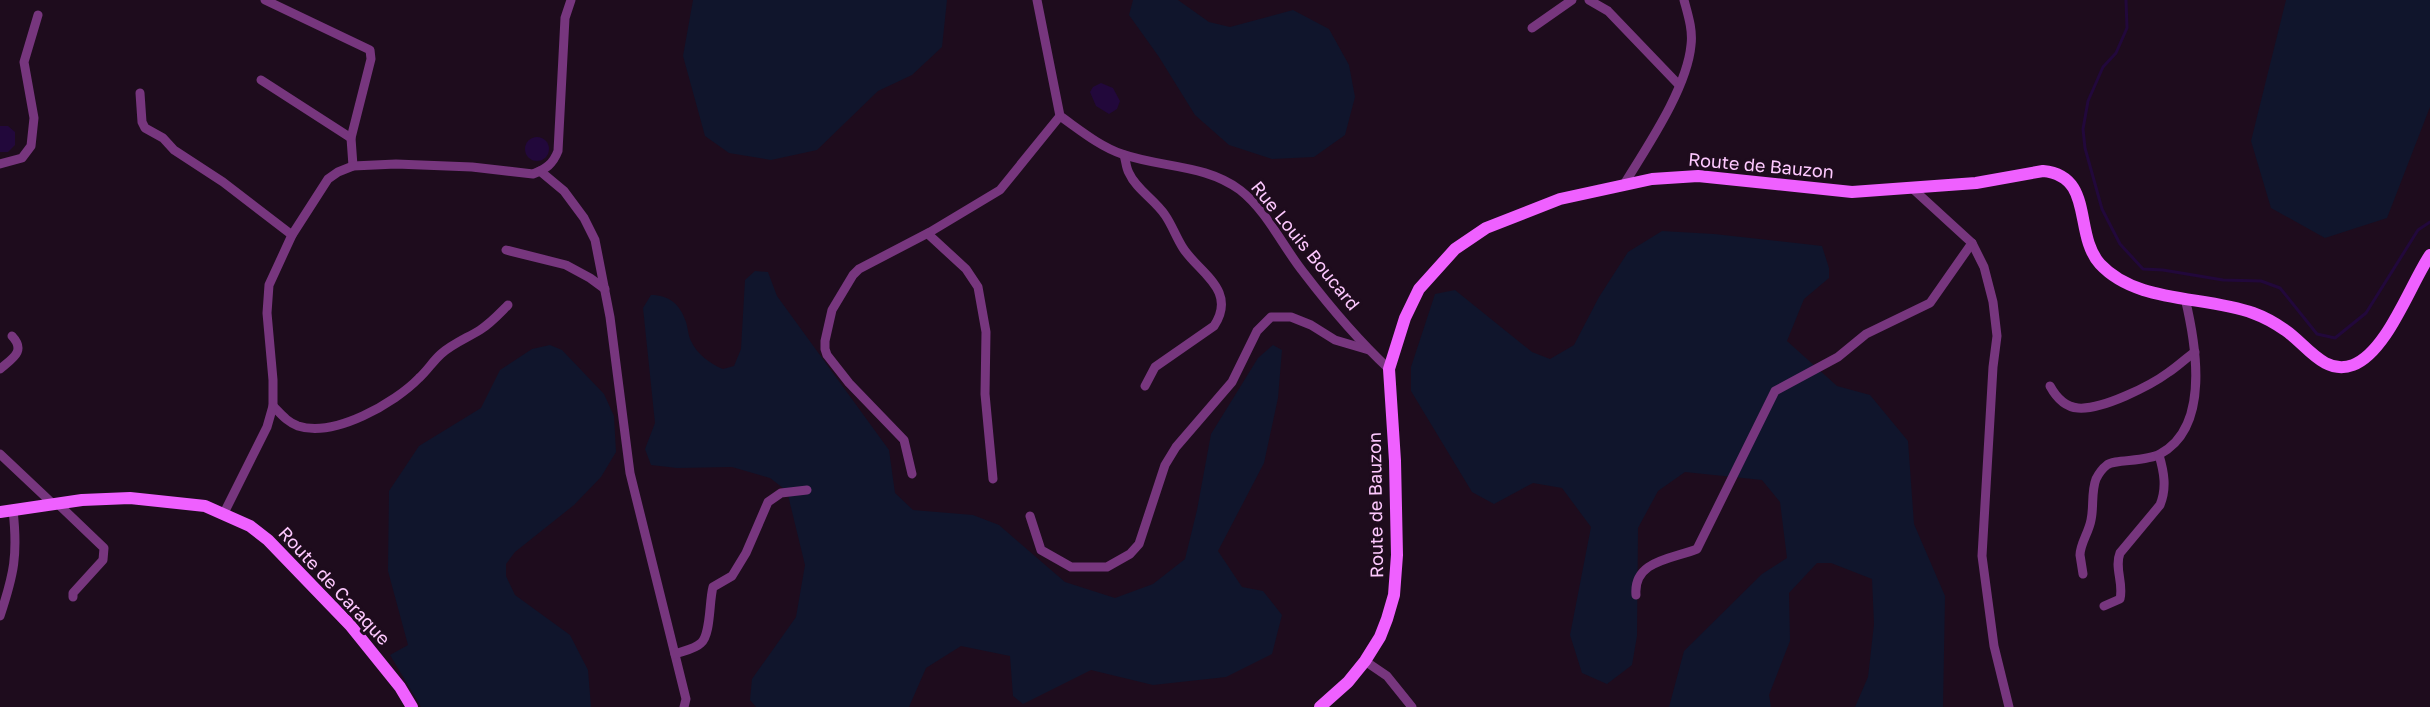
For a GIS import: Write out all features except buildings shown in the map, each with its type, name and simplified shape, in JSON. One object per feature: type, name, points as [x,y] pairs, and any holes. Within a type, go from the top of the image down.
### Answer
[{"type":"street","points":[[265,0],[370,50],[371,59],[351,138],[352,166]]},
{"type":"street","points":[[223,515],[267,427],[273,406],[267,301],[269,285],[292,235],[328,179],[352,166],[424,164],[525,173],[540,171],[551,164],[558,151],[565,18],[571,0]]},
{"type":"street","points":[[912,474],[904,440],[849,383],[827,355],[825,341],[832,310],[853,275],[866,265],[927,234],[1000,190],[1060,116],[1037,0]]},
{"type":"street","points":[[1532,28],[1572,0]]},
{"type":"street","points":[[1589,0],[1608,11],[1679,85]]},
{"type":"street","points":[[1623,186],[1661,122],[1688,67],[1691,44],[1690,22],[1684,0]]},
{"type":"street","points":[[0,164],[22,158],[31,146],[34,118],[24,62],[38,15]]},
{"type":"street","points":[[261,80],[351,138]]},
{"type":"street","points":[[140,93],[142,122],[145,128],[163,138],[174,150],[223,182],[292,235]]},
{"type":"street","name":"Rue Louis Boucard","points":[[1060,116],[1101,144],[1124,155],[1203,171],[1238,189],[1251,200],[1304,273],[1369,350],[1389,369]]},
{"type":"street","points":[[1124,155],[1128,172],[1134,181],[1165,214],[1183,248],[1209,275],[1220,297],[1219,318],[1214,326],[1155,367],[1145,386]]},
{"type":"street","points":[[540,171],[564,191],[589,226],[597,249],[605,289],[630,473],[686,699],[684,707]]},
{"type":"street","name":"Route de Bauzon","points":[[1320,707],[1348,682],[1365,661],[1380,638],[1394,595],[1396,573],[1395,460],[1389,369],[1405,318],[1419,289],[1455,249],[1486,228],[1520,214],[1560,200],[1652,179],[1698,176],[1852,192],[2003,180],[2043,171],[2062,176],[2075,189],[2090,249],[2099,263],[2132,285],[2164,295],[2230,305],[2260,316],[2286,330],[2323,362],[2337,368],[2356,364],[2378,347],[2430,255]]},
{"type":"street","points":[[1912,189],[1972,243],[1984,267],[1993,302],[1997,336],[1993,367],[1982,556],[1994,646],[2009,707]]},
{"type":"street","points":[[927,234],[966,269],[980,294],[986,332],[985,394],[993,479]]},
{"type":"street","points":[[1636,595],[1635,584],[1638,576],[1652,564],[1697,549],[1775,391],[1838,357],[1866,333],[1930,303],[1972,243]]},
{"type":"street","points":[[506,250],[566,265],[605,289]]},
{"type":"street","points":[[2084,574],[2080,555],[2092,517],[2096,477],[2107,464],[2135,462],[2159,455],[2178,441],[2188,424],[2195,390],[2195,352],[2185,298]]},
{"type":"street","points":[[273,406],[289,422],[301,427],[320,428],[368,413],[401,394],[419,379],[441,354],[490,323],[508,305]]},
{"type":"street","points":[[1030,516],[1041,550],[1071,567],[1107,567],[1130,554],[1139,544],[1165,465],[1176,447],[1232,382],[1257,331],[1271,317],[1291,317],[1311,325],[1335,340],[1369,350]]},
{"type":"street","points":[[0,369],[18,354],[20,348],[18,342],[12,336]]},
{"type":"street","points":[[2050,386],[2056,397],[2067,405],[2087,408],[2146,385],[2169,372],[2195,352]]},
{"type":"street","points":[[0,454],[104,548],[103,560],[73,593],[73,597]]},
{"type":"street","points":[[2104,606],[2120,599],[2122,590],[2117,560],[2120,553],[2160,504],[2164,495],[2163,469],[2159,455]]},
{"type":"street","points":[[675,654],[700,645],[707,637],[713,587],[732,576],[746,553],[768,502],[781,493],[807,490]]},
{"type":"street","name":"Route de Caraque","points":[[6,511],[109,498],[130,498],[205,506],[250,526],[268,540],[350,625],[400,687],[412,707]]},
{"type":"street","points":[[0,616],[15,561],[16,542],[6,511]]},
{"type":"street","points":[[1365,661],[1387,676],[1412,707]]},
{"type":"shaded area","points":[[693,0],[947,0],[942,47],[912,75],[878,91],[817,150],[771,160],[729,153],[705,136],[683,56]]},
{"type":"shaded area","points":[[1133,0],[1178,0],[1209,22],[1230,27],[1293,10],[1329,29],[1349,65],[1355,97],[1345,135],[1314,157],[1272,159],[1229,145],[1195,115],[1159,57],[1129,15]]},
{"type":"shaded area","points":[[2286,0],[2430,0],[2430,107],[2387,218],[2325,238],[2271,208],[2251,141]]},
{"type":"shaded area","points":[[1101,83],[1113,88],[1120,101],[1117,109],[1109,114],[1096,106],[1090,92],[1093,87]]},
{"type":"shaded area","points":[[0,126],[8,126],[15,132],[15,145],[8,152],[0,152]]},
{"type":"shaded area","points":[[537,137],[546,140],[549,149],[546,158],[537,161],[528,158],[525,149],[528,140]]},
{"type":"shaded area","points":[[1662,231],[1714,234],[1822,246],[1829,268],[1829,278],[1804,299],[1787,341],[1837,386],[1870,395],[1908,441],[1914,524],[1945,596],[1943,707],[1855,707],[1868,677],[1874,624],[1872,579],[1831,563],[1817,563],[1789,593],[1790,641],[1769,695],[1771,707],[1669,707],[1684,651],[1762,574],[1787,558],[1780,502],[1762,480],[1685,472],[1658,491],[1638,528],[1637,636],[1632,665],[1607,684],[1582,673],[1570,635],[1591,527],[1562,488],[1533,483],[1494,504],[1472,492],[1411,391],[1411,367],[1435,294],[1455,290],[1532,352],[1550,359],[1574,345],[1599,297],[1628,252]]},
{"type":"shaded area","points":[[755,271],[768,272],[777,296],[889,450],[895,493],[913,510],[973,515],[999,525],[1065,582],[1115,598],[1153,584],[1185,559],[1211,434],[1258,358],[1273,345],[1282,350],[1278,398],[1264,463],[1218,551],[1242,587],[1263,591],[1282,615],[1272,654],[1226,677],[1153,685],[1091,670],[1023,704],[1013,696],[1010,656],[961,646],[926,668],[909,707],[756,707],[750,700],[752,679],[796,617],[805,565],[787,491],[770,478],[732,467],[677,468],[651,465],[645,449],[655,423],[643,308],[651,295],[657,295],[673,302],[681,310],[691,341],[700,354],[723,369],[734,366],[741,349],[745,280]]},
{"type":"shaded area","points":[[550,345],[562,350],[604,394],[614,416],[616,452],[601,477],[574,505],[515,552],[506,564],[506,576],[515,595],[570,635],[588,670],[591,707],[421,707],[390,655],[408,645],[388,571],[389,491],[419,446],[481,408],[500,370],[532,349]]},
{"type":"waterway","points":[[2126,0],[2127,28],[2116,53],[2103,67],[2088,101],[2083,129],[2085,148],[2102,209],[2120,244],[2143,269],[2223,280],[2261,281],[2280,288],[2317,334],[2335,338],[2366,313],[2418,230],[2430,222]]}]
